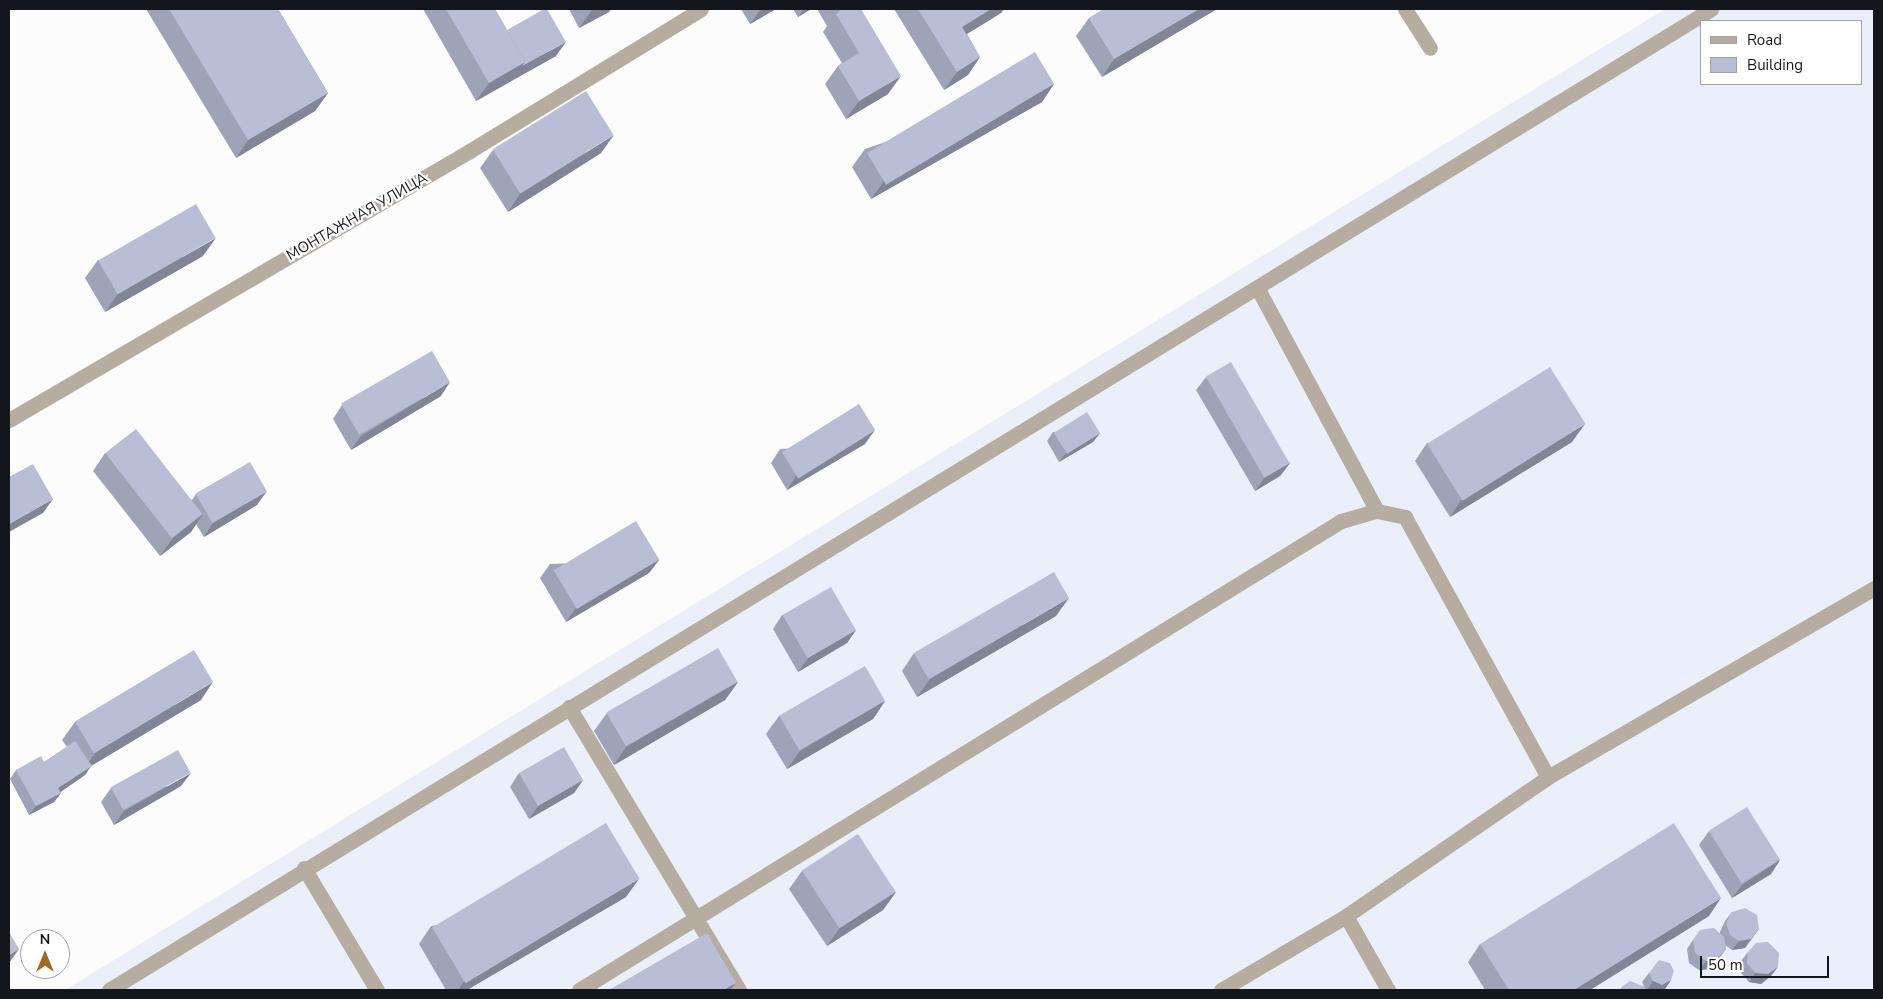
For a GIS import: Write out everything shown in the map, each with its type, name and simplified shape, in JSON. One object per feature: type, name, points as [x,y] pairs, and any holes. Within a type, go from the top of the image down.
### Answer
[{"type":"street","name":"МОНТАЖНАЯ УЛИЦА","points":[[9,420],[468,152],[701,9]]},
{"type":"street","points":[[1405,9],[1430,48]]},
{"type":"street","points":[[109,990],[304,868],[1258,289],[1711,9]]},
{"type":"street","points":[[1258,289],[1378,511]]},
{"type":"street","points":[[579,990],[1340,521],[1378,511],[1405,517],[1548,778]]},
{"type":"street","points":[[1221,990],[1346,916],[1548,778],[1874,588]]},
{"type":"street","points":[[569,707],[739,990]]},
{"type":"street","points":[[304,868],[378,990]]},
{"type":"street","points":[[1346,916],[1388,990]]},
{"type":"shaded area","points":[[1665,9],[1874,9],[1874,990],[65,990]]},
{"type":"building","points":[[169,9],[278,9],[328,93],[248,140]]},
{"type":"building","points":[[446,9],[495,9],[525,62],[489,83]]},
{"type":"building","points":[[547,9],[566,42],[522,66],[525,62],[507,30]]},
{"type":"building","points":[[840,9],[861,9],[901,76],[859,101],[838,66],[859,53],[836,14]]},
{"type":"building","points":[[918,9],[991,9],[962,27],[980,57],[957,72]]},
{"type":"building","points":[[1104,9],[1199,9],[1114,59],[1089,18]]},
{"type":"building","points":[[1035,52],[1054,84],[886,185],[867,153]]},
{"type":"building","points":[[586,91],[614,135],[520,193],[493,149]]},
{"type":"building","points":[[196,204],[216,238],[118,294],[98,260]]},
{"type":"building","points":[[432,351],[450,382],[359,435],[341,404]]},
{"type":"building","points":[[1231,362],[1290,463],[1264,478],[1206,376]]},
{"type":"building","points":[[1550,367],[1586,424],[1463,501],[1427,444]]},
{"type":"building","points":[[859,404],[875,430],[798,479],[782,452]]},
{"type":"building","points":[[1087,412],[1100,433],[1067,454],[1054,433]]},
{"type":"building","points":[[136,429],[202,514],[172,538],[105,453]]},
{"type":"building","points":[[250,462],[267,491],[212,523],[195,494]]},
{"type":"building","points":[[33,464],[53,499],[9,524],[9,477]]},
{"type":"building","points":[[636,521],[659,560],[577,609],[554,570]]},
{"type":"building","points":[[1054,572],[1069,598],[929,679],[914,653]]},
{"type":"building","points":[[831,587],[856,630],[808,658],[783,615]]},
{"type":"building","points":[[718,648],[738,682],[626,746],[606,712]]},
{"type":"building","points":[[194,650],[213,682],[94,753],[75,722]]},
{"type":"building","points":[[865,666],[885,701],[799,750],[779,716]]},
{"type":"building","points":[[75,741],[92,766],[58,788],[61,793],[36,806],[16,770],[41,756],[44,762]]},
{"type":"building","points":[[564,747],[583,780],[538,806],[519,773]]},
{"type":"building","points":[[178,750],[191,773],[123,810],[111,787]]},
{"type":"building","points":[[1747,807],[1780,860],[1742,883],[1709,831]]},
{"type":"building","points":[[606,823],[639,879],[465,983],[432,928]]},
{"type":"building","points":[[1674,823],[1721,898],[1574,990],[1509,990],[1480,944]]},
{"type":"building","points":[[858,834],[896,892],[839,928],[802,870]]},
{"type":"building","points":[[1745,908],[1757,915],[1759,929],[1751,939],[1739,941],[1730,935],[1726,923],[1732,912]]},
{"type":"building","points":[[1714,928],[1724,937],[1726,949],[1716,960],[1706,961],[1695,953],[1693,940],[1700,930]]},
{"type":"building","points":[[9,932],[19,949],[9,955]]},
{"type":"building","points":[[707,933],[736,983],[723,990],[609,990]]},
{"type":"building","points":[[1768,942],[1779,953],[1778,967],[1768,974],[1755,973],[1747,963],[1748,952],[1756,943]]},
{"type":"building","points":[[1659,960],[1670,963],[1674,971],[1671,980],[1662,985],[1653,981],[1649,973]]},
{"type":"building","points":[[1630,981],[1645,987],[1645,990],[1622,990],[1623,986]]}]
